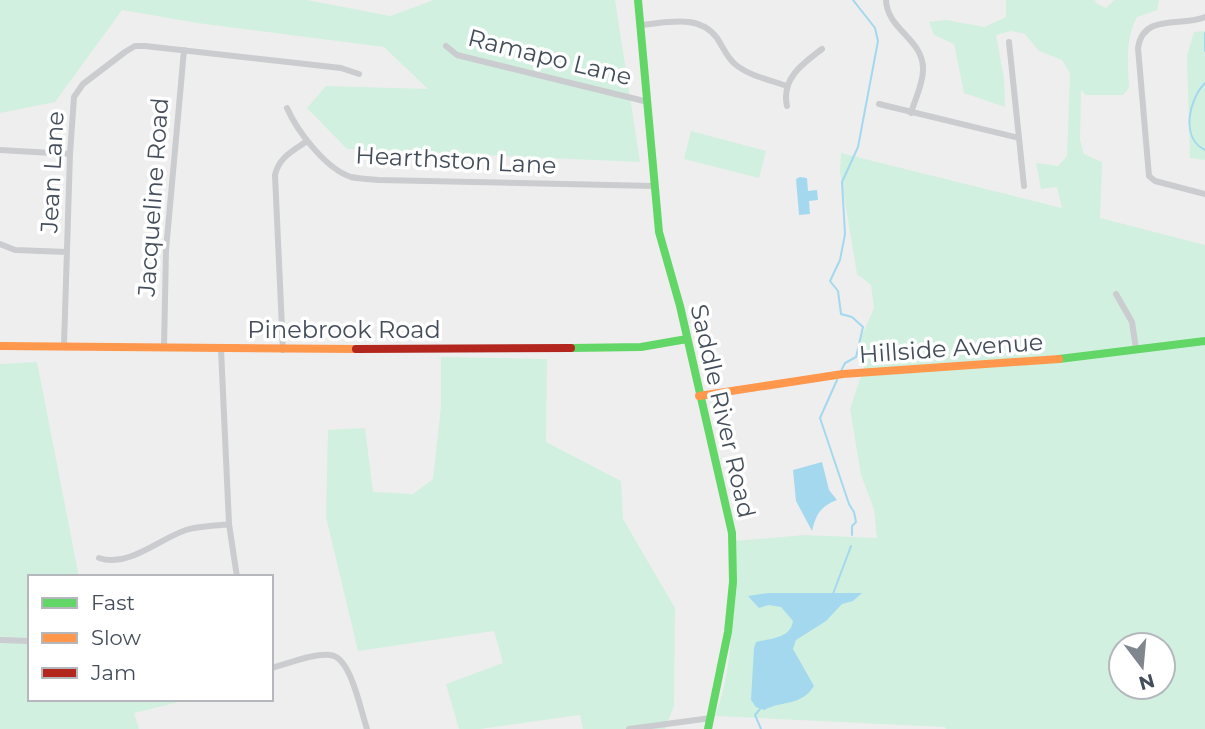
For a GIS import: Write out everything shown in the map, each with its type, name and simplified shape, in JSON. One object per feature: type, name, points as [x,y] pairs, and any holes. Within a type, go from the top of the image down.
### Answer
[{"type":"street","name":"Saddle River Road","points":[[638,0],[659,232],[715,450],[730,523],[734,564],[726,653],[708,729]]},
{"type":"street","points":[[886,0],[890,18],[913,41],[923,61],[922,81],[911,113]]},
{"type":"street","points":[[1205,17],[1188,22],[1162,22],[1151,26],[1143,33],[1138,48],[1149,176],[1155,181],[1205,194]]},
{"type":"street","points":[[640,25],[688,21],[701,25],[716,37],[736,65],[752,74],[787,86]]},
{"type":"street","points":[[1009,42],[1024,186]]},
{"type":"street","name":"Jean Lane","points":[[64,345],[70,154],[75,97],[83,84],[135,46],[341,68],[359,74]]},
{"type":"street","name":"Ramapo Lane","points":[[446,46],[457,55],[648,102]]},
{"type":"street","points":[[787,106],[787,86],[797,70],[822,49]]},
{"type":"street","name":"Jacqueline Road","points":[[164,348],[166,250],[184,50]]},
{"type":"street","points":[[879,104],[1019,138]]},
{"type":"street","name":"Hearthston Lane","points":[[287,108],[292,121],[307,141],[342,173],[353,177],[379,180],[654,186]]},
{"type":"street","points":[[283,350],[275,175],[277,164],[307,141]]},
{"type":"street","points":[[0,150],[70,154]]},
{"type":"street","points":[[0,244],[15,250],[67,252]]},
{"type":"street","points":[[1116,294],[1132,322],[1136,349]]},
{"type":"street","name":"Pinebrook Road","points":[[0,346],[283,350],[641,347],[687,339]]},
{"type":"street","name":"Hillside Avenue","points":[[699,396],[844,374],[1061,359],[1205,341]]},
{"type":"street","points":[[221,349],[229,524],[237,575]]},
{"type":"street","points":[[99,558],[117,560],[191,528],[229,524]]},
{"type":"street","points":[[0,640],[28,641]]},
{"type":"street","points":[[273,668],[329,654],[338,657],[345,664],[367,729]]},
{"type":"street","points":[[629,729],[711,719]]},
{"type":"green space","points":[[0,0],[307,0],[390,16],[434,0],[615,0],[640,162],[347,149],[307,108],[326,86],[428,89],[384,47],[197,23],[122,10],[55,102],[0,113]]},
{"type":"green space","points":[[1006,0],[1095,0],[1106,8],[1114,0],[1159,0],[1157,10],[1137,17],[1133,26],[1128,52],[1129,88],[1123,95],[1086,95],[1081,90],[1080,140],[1084,154],[1102,162],[1100,218],[1205,245],[1205,729],[946,729],[715,716],[730,652],[734,541],[805,535],[877,538],[874,509],[861,475],[850,409],[866,361],[860,340],[874,308],[871,285],[857,274],[840,172],[841,153],[1062,208],[1057,187],[1041,189],[1036,163],[1058,166],[1067,156],[1070,73],[1062,60],[1039,51],[1025,34],[1011,31],[996,35],[1004,78],[1005,107],[964,93],[954,44],[934,35],[929,22],[947,20],[984,27],[1006,17]]},
{"type":"green space","points":[[1205,31],[1205,160],[1190,158],[1187,56],[1194,32]]},
{"type":"green space","points":[[691,131],[766,151],[759,178],[684,159]]},
{"type":"green space","points":[[441,357],[547,359],[546,442],[621,481],[623,519],[675,608],[674,706],[665,729],[583,729],[580,715],[480,729],[459,729],[446,684],[503,663],[494,631],[358,651],[326,517],[328,430],[365,428],[373,492],[413,494],[433,479],[441,407]]},
{"type":"green space","points":[[37,362],[79,575],[28,575],[28,701],[183,701],[134,713],[139,729],[0,729],[0,364]]},
{"type":"water","points":[[807,178],[808,191],[817,190],[818,200],[809,201],[810,214],[799,215],[796,179]]},
{"type":"water","points":[[822,462],[829,490],[837,500],[820,511],[812,531],[796,501],[793,470]]},
{"type":"water","points":[[768,593],[862,593],[853,601],[842,604],[826,621],[796,640],[793,649],[814,686],[809,693],[797,700],[764,710],[756,707],[751,700],[754,648],[756,642],[784,634],[793,621],[781,607],[769,605],[759,608],[748,596]]},
{"type":"waterway","points":[[841,371],[845,363],[856,357],[863,327],[852,317],[841,314],[838,291],[830,281],[840,260],[845,234],[842,182],[858,147],[878,41],[875,28],[853,0]]},
{"type":"waterway","points":[[1205,33],[1205,51]]},
{"type":"waterway","points":[[1205,83],[1191,108],[1190,118],[1192,137],[1205,150]]},
{"type":"waterway","points":[[837,380],[820,418],[854,512],[856,522],[852,526],[852,535]]},
{"type":"waterway","points":[[833,594],[851,546]]},
{"type":"waterway","points":[[760,709],[755,715],[761,729]]},
{"type":"traffic: fast","points":[[638,0],[659,232],[680,306],[732,533],[733,582],[728,632],[708,729]]},
{"type":"traffic: fast","points":[[571,348],[641,347],[687,339]]},
{"type":"traffic: fast","points":[[1059,359],[1205,341]]},
{"type":"traffic: slow","points":[[0,346],[356,349]]},
{"type":"traffic: slow","points":[[699,396],[843,374],[1059,359]]},
{"type":"traffic: jam","points":[[356,349],[571,348]]}]
